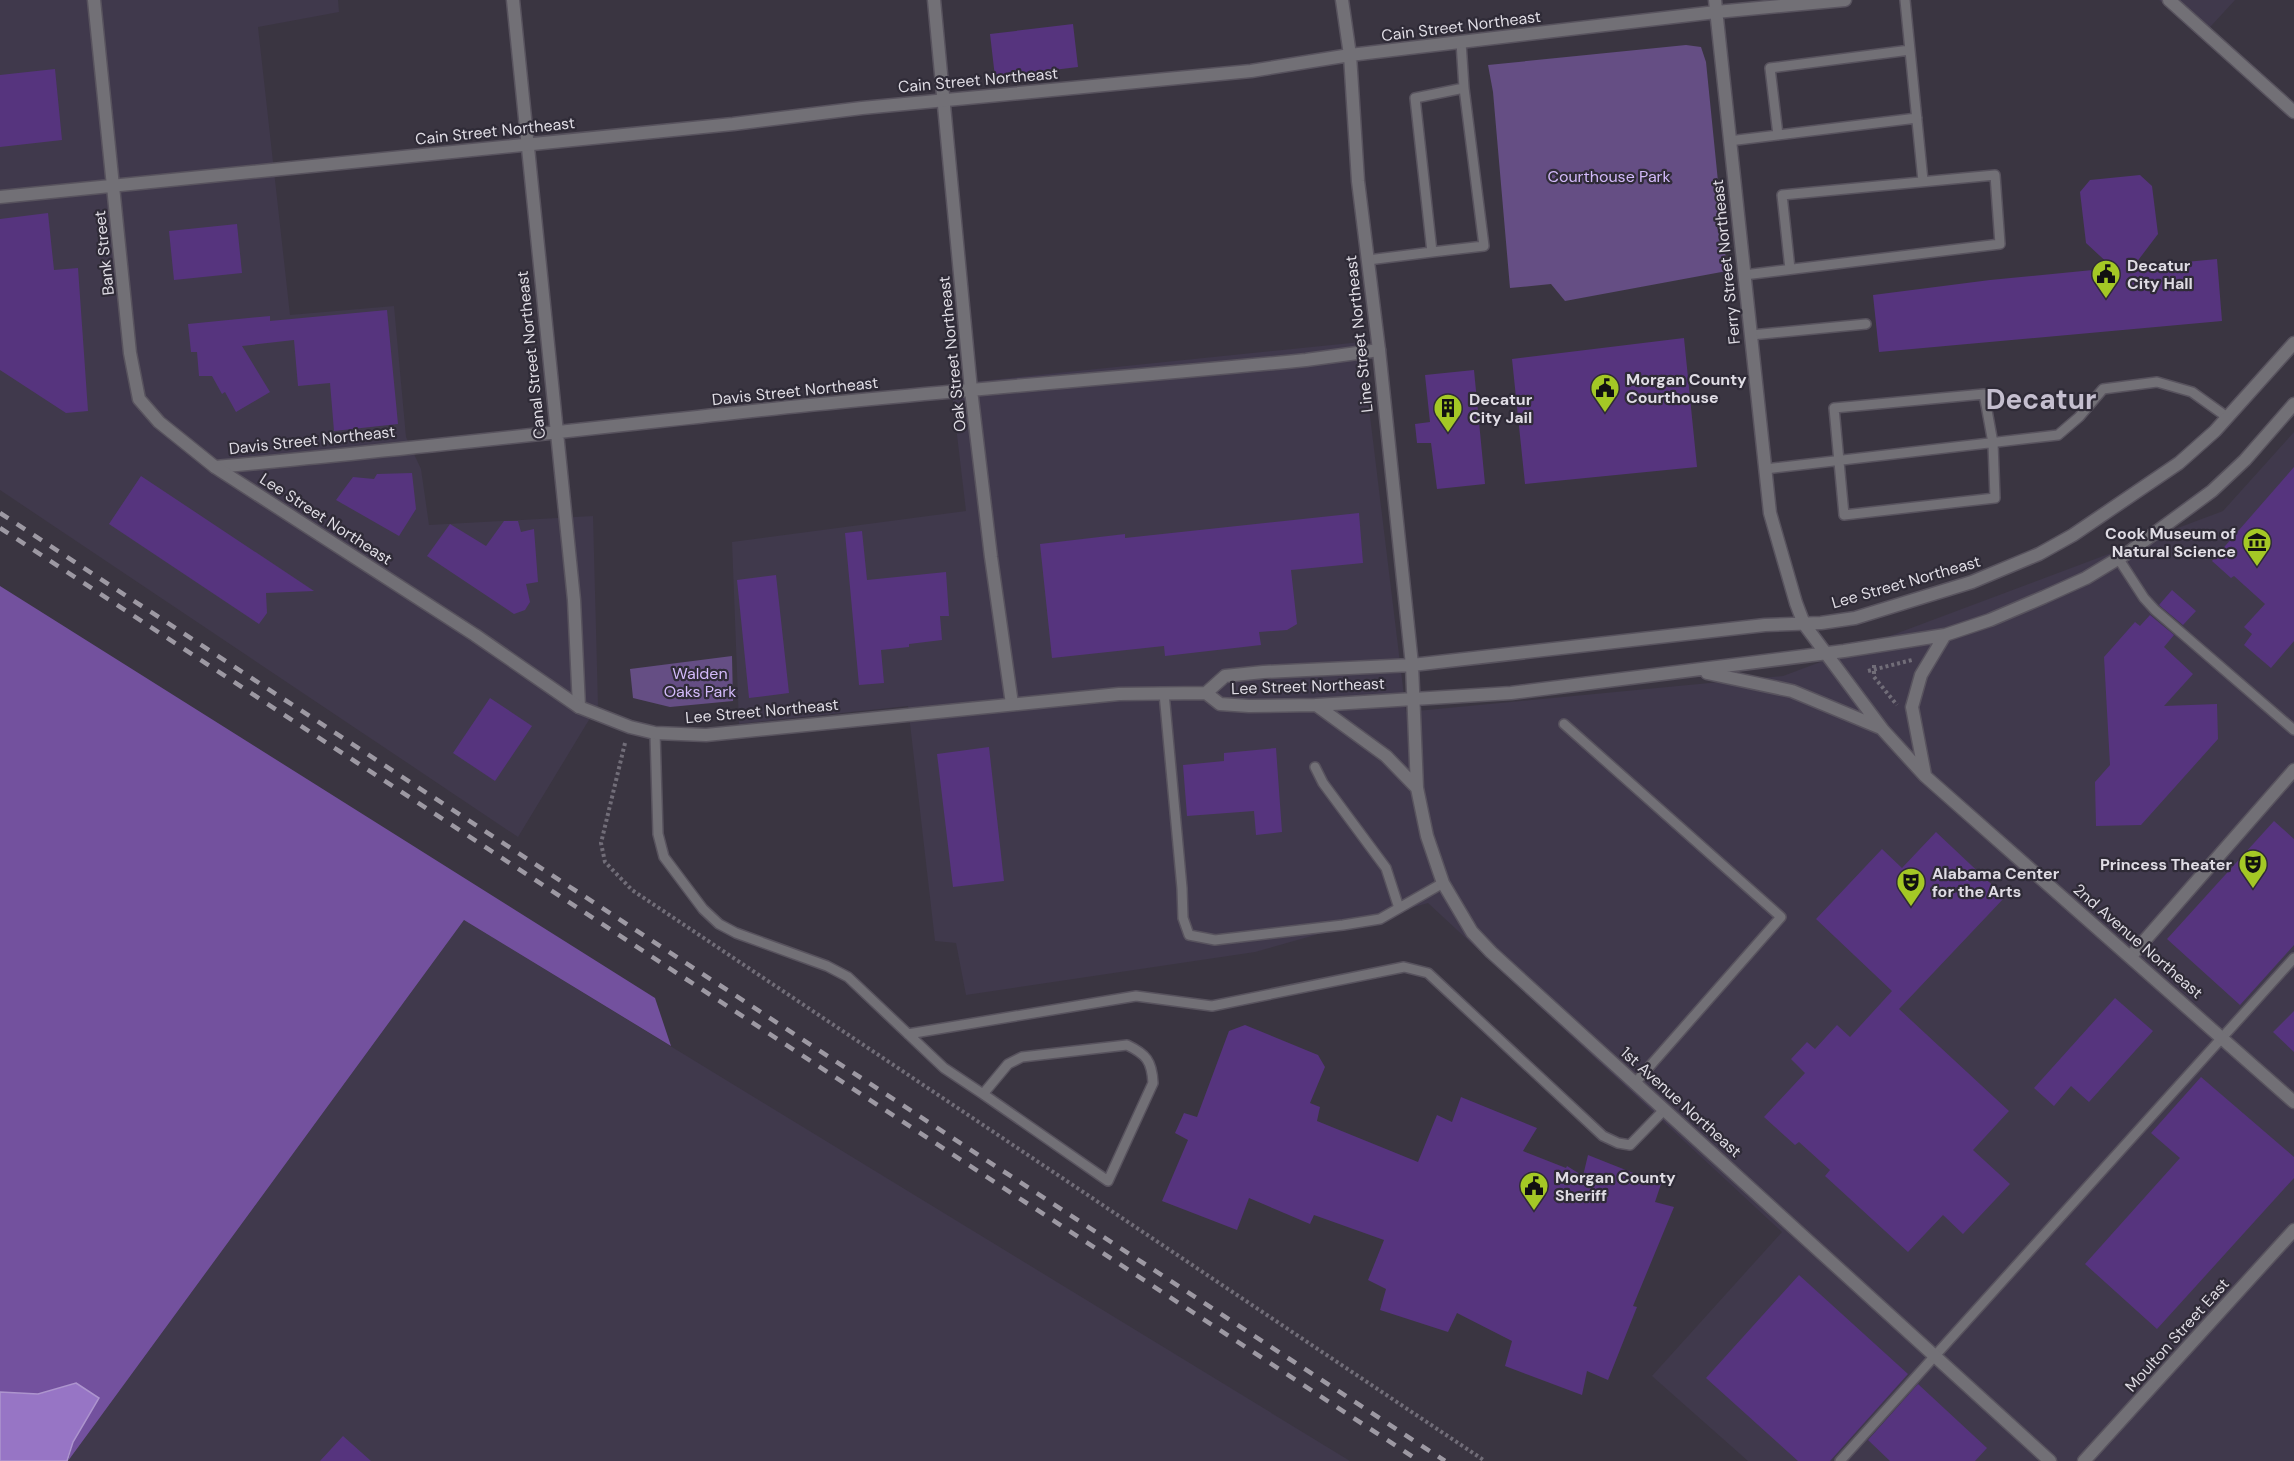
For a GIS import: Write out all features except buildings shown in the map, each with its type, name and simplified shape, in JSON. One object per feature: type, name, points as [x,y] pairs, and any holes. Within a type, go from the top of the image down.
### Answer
[{"type":"street","name":"Bank Street","points":[[94,0],[130,353],[139,399],[159,422],[215,467]]},
{"type":"street","name":"Canal Street Northeast","points":[[513,0],[574,600],[579,707]]},
{"type":"street","name":"Oak Street Northeast","points":[[934,0],[971,390],[1012,704]]},
{"type":"street","name":"Line Street Northeast","points":[[1342,0],[1350,55],[1358,181],[1379,350],[1412,665]]},
{"type":"street","name":"Cain Street Northeast","points":[[0,197],[943,100],[1251,71],[1350,55],[1461,42],[1715,6],[1845,0]]},
{"type":"street","points":[[2169,0],[2294,112]]},
{"type":"street","name":"Ferry Street Northeast","points":[[1715,6],[1770,513],[1804,624],[1825,653]]},
{"type":"street","name":"Lee Street Northeast","points":[[1206,693],[1225,676],[1412,665],[1765,625],[1821,623],[1866,615],[1972,582],[2039,554],[2073,535],[2179,463],[2227,417],[2294,343]]},
{"type":"street","name":"Davis Street Northeast","points":[[215,467],[971,390],[1306,360],[1379,350]]},
{"type":"street","name":"Lee Street Northeast","points":[[215,467],[465,629],[579,707],[630,728],[655,733],[706,735],[1119,694],[1206,693],[1220,704],[1249,706],[1316,705],[1511,693],[1825,653],[1945,635],[1990,621],[2044,597],[2085,578],[2118,558],[2212,491],[2245,460],[2294,404]]},
{"type":"street","points":[[1925,776],[1912,707],[1921,675],[1945,635]]},
{"type":"street","name":"2nd Avenue Northeast","points":[[1825,653],[1883,730],[1925,776],[2294,1102]]},
{"type":"street","points":[[1412,665],[1414,699]]},
{"type":"street","points":[[1697,670],[1791,691],[1883,730]]},
{"type":"street","name":"1st Avenue Northeast","points":[[1414,699],[1417,788],[1427,836],[1443,883],[1472,932],[2050,1461]]},
{"type":"street","points":[[1316,705],[1386,756],[1417,788]]},
{"type":"street","points":[[2131,956],[2294,770]]},
{"type":"street","name":"Moulton Street East","points":[[2084,1461],[2294,1230]]},
{"type":"lane","points":[[1905,0],[1923,181]]},
{"type":"lane","points":[[1368,260],[1484,246],[1464,88],[1461,42]]},
{"type":"lane","points":[[1778,135],[1770,68],[1910,50]]},
{"type":"lane","points":[[1432,252],[1415,98],[1464,88]]},
{"type":"lane","points":[[1729,141],[1917,118]]},
{"type":"lane","points":[[1744,275],[2000,244],[1995,175],[1782,195],[1790,269]]},
{"type":"lane","points":[[1751,335],[1866,324]]},
{"type":"lane","points":[[1765,469],[2058,435],[2079,417],[2103,389],[2157,382],[2192,392],[2227,417]]},
{"type":"lane","points":[[1984,394],[1993,442],[1995,498],[1844,515],[1834,408],[1984,394]]},
{"type":"lane","points":[[2118,558],[2144,598],[2155,610],[2294,730]]},
{"type":"lane","points":[[1164,693],[1183,918],[1189,935],[1215,940],[1380,919],[1443,883]]},
{"type":"lane","points":[[1564,724],[1781,917],[1635,1083]]},
{"type":"lane","points":[[655,733],[658,834],[664,857],[703,909],[719,924],[736,933],[827,966],[848,977],[944,1068],[1108,1182],[1153,1083],[1153,1068],[1141,1052],[1127,1045],[1022,1057],[1008,1064],[983,1094]]},
{"type":"lane","points":[[1315,767],[1323,783],[1386,868],[1399,908]]},
{"type":"lane","points":[[1840,1461],[2294,958]]},
{"type":"lane","points":[[908,1034],[1136,996],[1212,1006],[1404,967],[1428,973],[1603,1136],[1618,1143],[1630,1145],[1664,1110]]},
{"type":"path","points":[[1868,671],[1921,658]]},
{"type":"path","points":[[1874,664],[1874,677],[1899,708]]},
{"type":"path","points":[[630,728],[601,843],[605,862],[632,890],[1485,1461]]},
{"type":"shaded area","points":[[0,0],[338,0],[339,12],[258,27],[290,315],[394,306],[406,437],[421,469],[429,525],[593,516],[598,705],[518,837],[0,490]]},
{"type":"shaded area","points":[[2159,0],[2235,0],[2200,38]]},
{"type":"shaded area","points":[[1361,342],[1406,712],[1783,676],[2223,511],[2294,432],[2294,1461],[1748,1461],[1652,1376],[1782,1232],[1428,903],[1255,952],[966,995],[956,943],[935,941],[908,706],[739,724],[732,542],[966,511],[951,384]]},
{"type":"shaded area","points":[[0,586],[655,998],[671,1046],[464,920],[68,1461],[73,1442],[99,1398],[76,1383],[38,1394],[0,1392]]},
{"type":"shaded area","points":[[464,920],[1350,1461],[68,1461]]},
{"type":"shaded area","points":[[76,1383],[99,1398],[73,1442],[67,1461],[0,1461],[0,1392],[38,1394]]},
{"type":"green space","name":"Courthouse Park","points":[[1686,45],[1701,47],[1706,62],[1727,271],[1565,301],[1551,284],[1510,288],[1493,92],[1488,65]]},
{"type":"green space","name":"Walden Oaks Park","points":[[732,656],[733,701],[670,707],[633,698],[630,669]]},
{"type":"railway","points":[[0,513],[1445,1461]]},
{"type":"railway","points":[[0,528],[1419,1461]]},
{"type":"place","name":"Decatur City Hall","points":[[2106,300]]},
{"type":"place","name":"Morgan County Courthouse","points":[[1605,414]]},
{"type":"place","name":"Decatur City Jail","points":[[1448,434]]},
{"type":"place","name":"Cook Museum of Natural Science","points":[[2257,568]]},
{"type":"place","name":"Princess Theater","points":[[2253,890]]},
{"type":"place","name":"Alabama Center for the Arts","points":[[1911,908]]},
{"type":"place","name":"Morgan County Sheriff","points":[[1534,1212]]},
{"type":"district","name":"Decatur","points":[[2041,399]]}]
